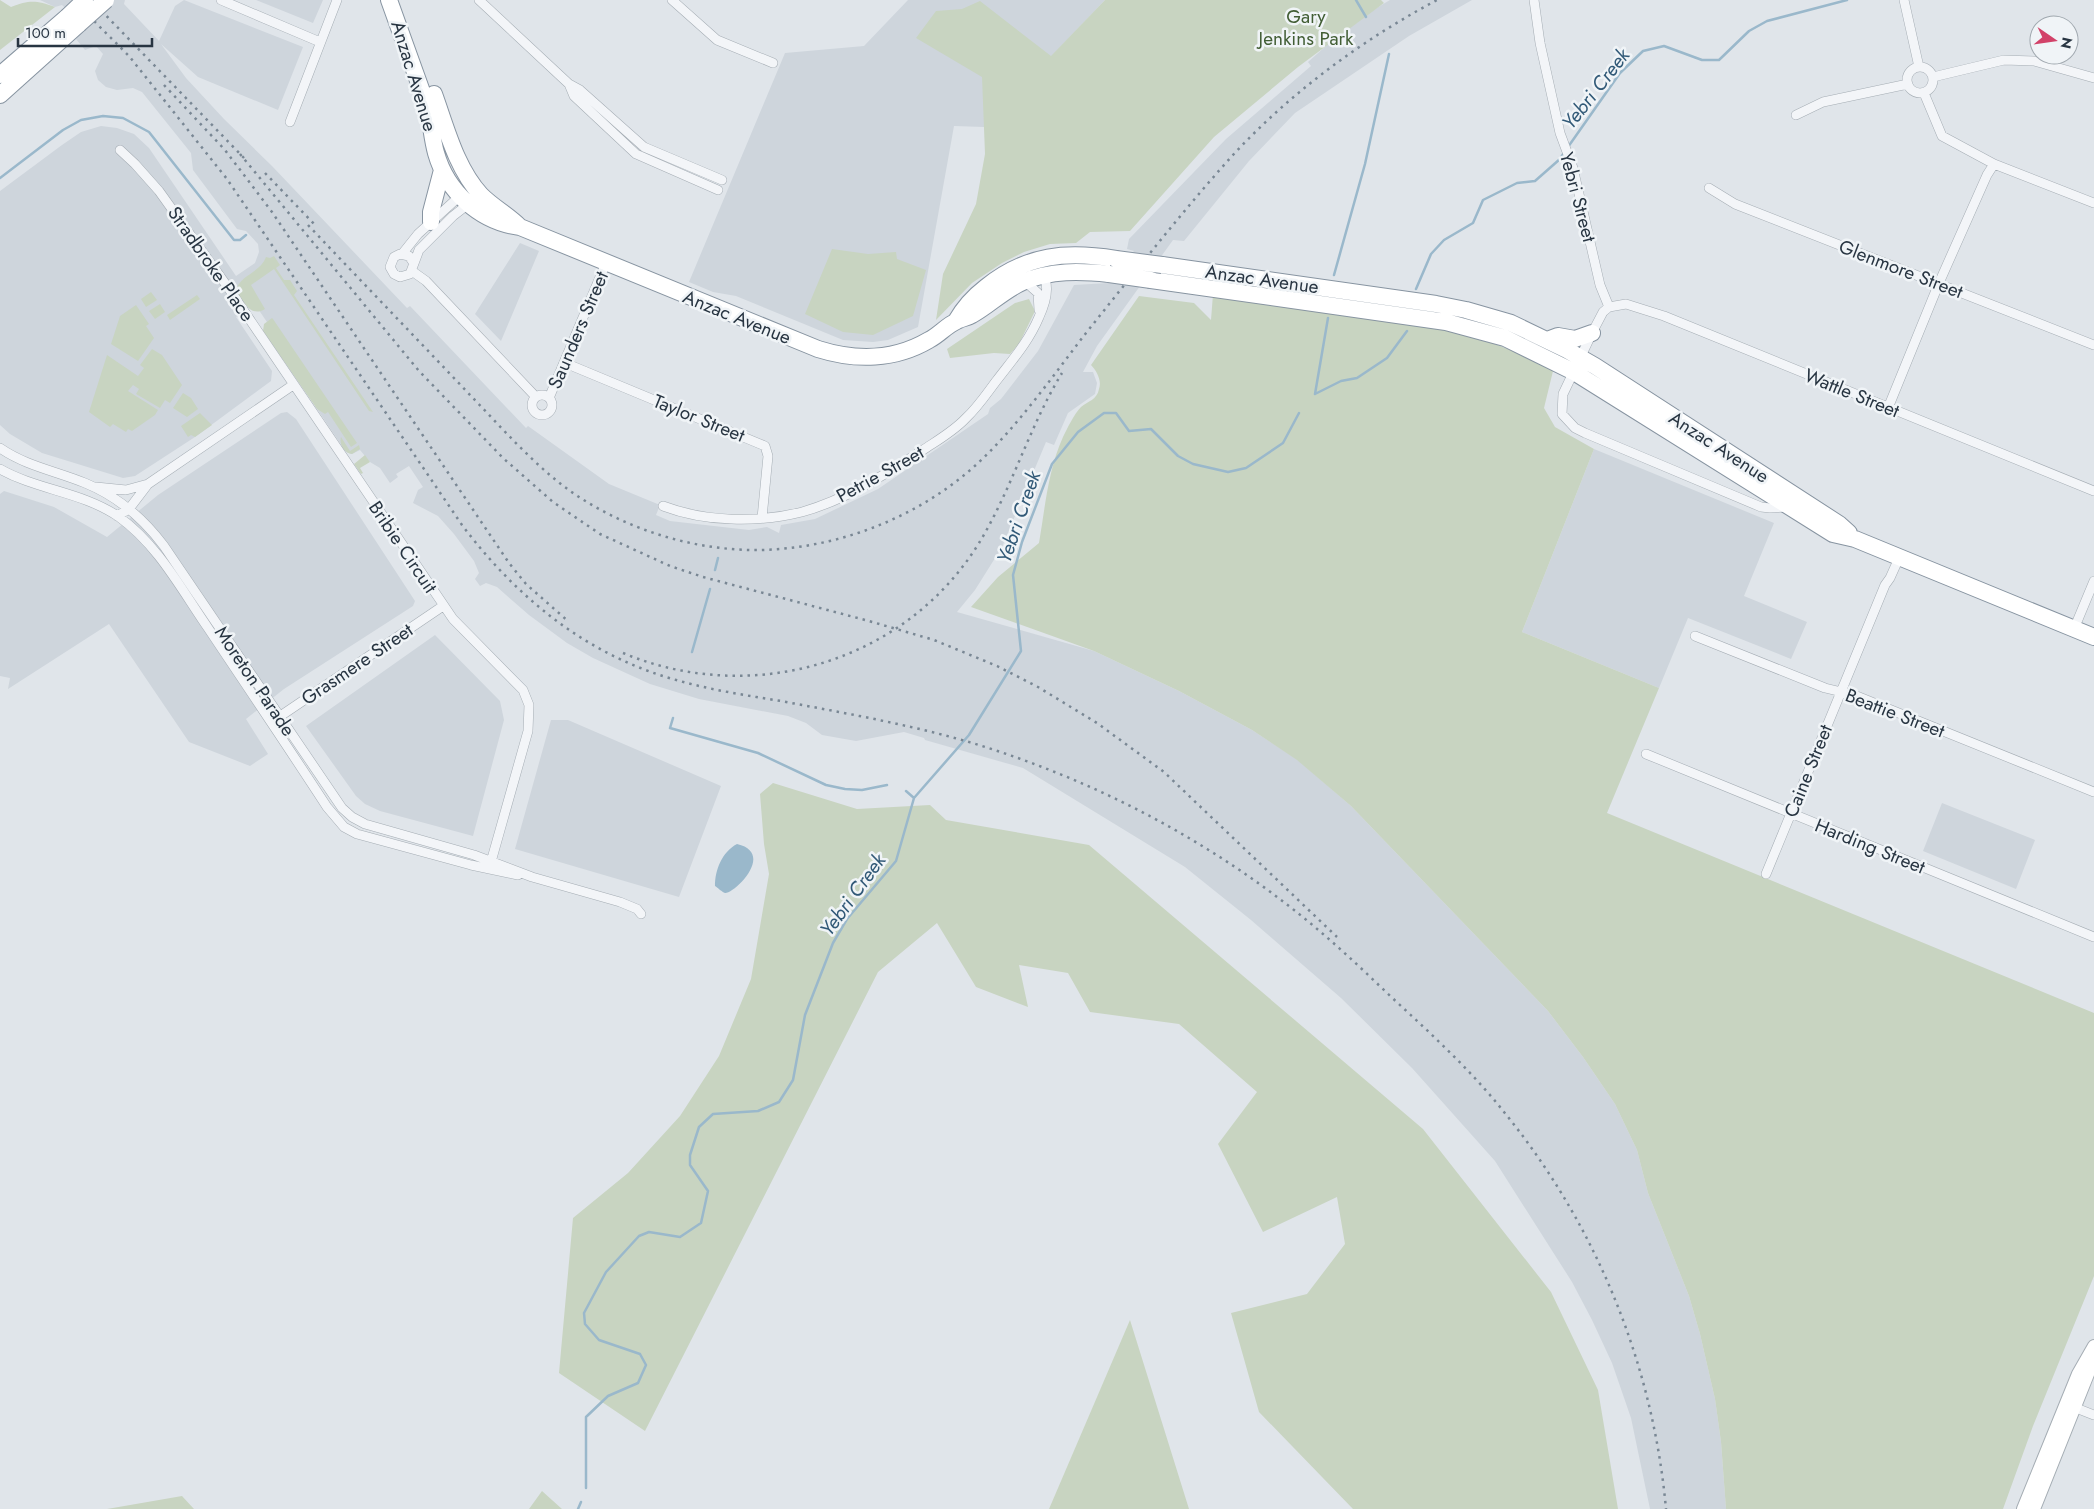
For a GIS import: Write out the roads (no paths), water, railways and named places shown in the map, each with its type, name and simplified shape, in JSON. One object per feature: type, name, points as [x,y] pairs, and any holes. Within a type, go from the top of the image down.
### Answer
[{"type":"highway","points":[[0,95],[73,20],[85,0]]},
{"type":"highway","points":[[0,75],[73,20],[106,0]]},
{"type":"highway","name":"Anzac Avenue","points":[[390,0],[425,100],[436,153],[442,170],[471,195],[520,227],[834,354],[865,358],[894,354],[925,343],[956,321],[971,316],[1001,294],[1022,282],[1044,275],[1113,267],[1162,265],[1436,304],[1492,317],[1548,339],[1577,365],[1788,507],[1833,534],[1854,539],[2094,637]]},
{"type":"highway","name":"Anzac Avenue","points":[[399,0],[471,195]]},
{"type":"highway","points":[[431,222],[431,212],[442,170]]},
{"type":"highway","name":"Anzac Avenue","points":[[956,321],[964,306],[1001,275],[1024,264],[1052,256],[1075,254],[1151,280],[1446,322],[1505,338],[1543,355],[1577,365],[1839,524],[1854,539]]},
{"type":"highway","points":[[1548,339],[1558,336],[1575,339],[1592,333]]},
{"type":"main road","points":[[2034,1509],[2071,1406],[2085,1360],[2094,1346]]},
{"type":"main road","points":[[2023,1509],[2094,1359]]},
{"type":"street","points":[[221,0],[320,42]]},
{"type":"street","points":[[290,122],[337,0]]},
{"type":"street","points":[[478,0],[569,84],[580,90],[644,147],[722,180]]},
{"type":"street","points":[[672,0],[717,40],[773,63]]},
{"type":"street","name":"Yebri Street","points":[[1534,0],[1542,51],[1560,133],[1573,168],[1600,285],[1609,307]]},
{"type":"street","points":[[1904,0],[1919,67]]},
{"type":"street","points":[[1933,77],[2004,60],[2034,61],[2094,78]]},
{"type":"street","points":[[1919,67],[1930,71],[1933,77],[1932,85],[1924,93]]},
{"type":"street","points":[[1908,84],[1909,73],[1919,67]]},
{"type":"street","points":[[569,84],[574,96],[636,154],[718,190]]},
{"type":"street","points":[[1908,84],[1916,92],[1924,93]]},
{"type":"street","points":[[1796,115],[1823,102],[1908,84]]},
{"type":"street","points":[[1924,93],[1942,136],[1994,164],[2094,203]]},
{"type":"street","name":"Stradbroke Place","points":[[120,150],[159,191],[227,286],[293,385]]},
{"type":"street","points":[[1888,408],[1939,283],[1987,175],[1994,164]]},
{"type":"street","name":"Glenmore Street","points":[[1709,188],[1735,204],[2094,345]]},
{"type":"street","points":[[402,254],[408,245],[431,222],[471,195]]},
{"type":"street","points":[[471,195],[423,245],[413,267],[404,277],[396,276],[392,271],[392,260],[396,255],[409,256],[413,267],[536,397]]},
{"type":"street","name":"Saunders Street","points":[[549,398],[606,263]]},
{"type":"street","points":[[1024,264],[1044,275]]},
{"type":"street","name":"Petrie Street","points":[[663,506],[696,515],[727,518],[762,518],[801,512],[840,498],[888,472],[949,432],[966,419],[980,403],[1030,337],[1044,307],[1047,286],[1044,275]]},
{"type":"street","name":"Petrie Street","points":[[1022,282],[1038,293],[1039,317]]},
{"type":"street","name":"Wattle Street","points":[[1609,307],[1626,304],[1664,316],[2094,491]]},
{"type":"street","points":[[1609,307],[1603,312],[1563,394],[1561,408],[1562,414],[1567,421],[1585,433],[1701,478],[1761,507],[1788,507]]},
{"type":"street","name":"Taylor Street","points":[[565,363],[765,446],[768,456],[762,518]]},
{"type":"street","points":[[117,516],[129,509],[148,484],[293,385]]},
{"type":"street","name":"Bribie Circuit","points":[[293,385],[456,624],[515,680],[523,690],[529,704],[528,731],[490,865]]},
{"type":"street","points":[[544,395],[549,398],[552,404],[551,410],[546,414],[540,415],[534,412],[532,406],[536,397],[544,395]]},
{"type":"street","name":"Moreton Parade","points":[[0,448],[29,464],[94,487],[129,509],[164,546],[342,808],[352,818],[364,824],[490,865],[620,902],[636,909],[642,914]]},
{"type":"street","name":"Moreton Parade","points":[[0,468],[24,479],[71,495],[117,516],[140,534],[157,554],[328,808],[344,827],[357,834],[490,865]]},
{"type":"street","points":[[94,487],[126,490],[148,484]]},
{"type":"street","name":"Caine Street","points":[[1766,874],[1885,585],[1899,558]]},
{"type":"street","points":[[2074,629],[2094,581]]},
{"type":"street","name":"Grasmere Street","points":[[271,722],[443,606]]},
{"type":"street","name":"Beattie Street","points":[[1695,636],[1825,688],[1854,695],[2094,792]]},
{"type":"street","name":"Harding Street","points":[[1646,754],[2094,937]]},
{"type":"street","points":[[2071,1406],[2094,1415]]},
{"type":"water","points":[[737,844],[748,849],[753,856],[753,864],[743,880],[730,892],[725,893],[715,886],[716,874],[723,857]]},
{"type":"waterway","points":[[1356,0],[1366,17]]},
{"type":"waterway","name":"Yebri Creek","points":[[1568,147],[1620,73],[1643,51],[1664,46],[1702,60],[1719,60],[1749,31],[1767,21],[1847,0]]},
{"type":"waterway","points":[[1334,275],[1365,164],[1389,54]]},
{"type":"waterway","points":[[0,178],[63,130],[81,120],[103,116],[123,118],[149,132],[234,240],[240,240],[246,235]]},
{"type":"waterway","name":"Yebri Creek","points":[[1416,289],[1431,254],[1444,240],[1473,223],[1483,200],[1517,183],[1535,181],[1560,159],[1565,151]]},
{"type":"waterway","points":[[1315,394],[1328,318]]},
{"type":"waterway","name":"Yebri Creek","points":[[1315,394],[1341,381],[1357,378],[1387,358],[1407,331]]},
{"type":"waterway","name":"Yebri Creek","points":[[586,1488],[586,1417],[608,1396],[638,1383],[646,1365],[640,1354],[599,1340],[585,1324],[584,1313],[606,1272],[639,1236],[649,1232],[680,1237],[701,1223],[708,1191],[690,1165],[690,1155],[699,1127],[713,1114],[758,1111],[779,1102],[793,1080],[805,1015],[833,943],[847,919],[896,861],[914,798],[969,735],[1021,651],[1013,575],[1022,542],[1052,464],[1078,432],[1104,413],[1116,413],[1129,431],[1151,429],[1178,456],[1193,464],[1228,472],[1246,468],[1283,443],[1299,413]]},
{"type":"waterway","points":[[715,570],[718,558]]},
{"type":"waterway","points":[[692,652],[710,589]]},
{"type":"waterway","points":[[673,718],[670,728],[758,753],[826,785],[862,790],[887,785]]},
{"type":"waterway","points":[[906,791],[914,798]]},
{"type":"waterway","name":"Yebri Creek","points":[[578,1509],[581,1502]]},
{"type":"railway","points":[[73,0],[129,56],[227,179],[462,525],[501,571],[546,612],[595,646],[651,672],[715,690],[852,714],[969,742],[1013,756],[1098,790],[1180,833],[1257,882],[1330,940],[1433,1036],[1491,1096],[1537,1156],[1566,1201],[1592,1249],[1615,1299],[1633,1349],[1648,1402],[1659,1455],[1666,1509]]},
{"type":"railway","points":[[91,0],[244,158]]},
{"type":"railway","points":[[308,225],[522,449],[550,475],[579,497],[621,520],[667,537],[690,543],[714,547],[761,550],[791,548],[820,543],[849,536],[904,514],[930,500],[977,464],[1007,434],[1176,221],[1254,133],[1328,69],[1354,50],[1437,0]]},
{"type":"railway","points":[[164,85],[225,150],[272,212],[509,563],[526,584],[569,622]]},
{"type":"railway","points":[[240,154],[419,371],[503,458],[553,502],[600,534],[670,566],[703,577],[934,640],[997,666],[1038,687],[1097,723],[1164,772],[1337,937]]},
{"type":"railway","points":[[265,173],[317,227]]},
{"type":"railway","points":[[623,653],[672,669],[723,675],[773,674],[822,663],[868,645],[910,618],[948,584],[979,543],[991,522],[1050,394],[1062,373]]},
{"type":"park label","name":"Gary Jenkins Park","points":[[1306,27]]}]
